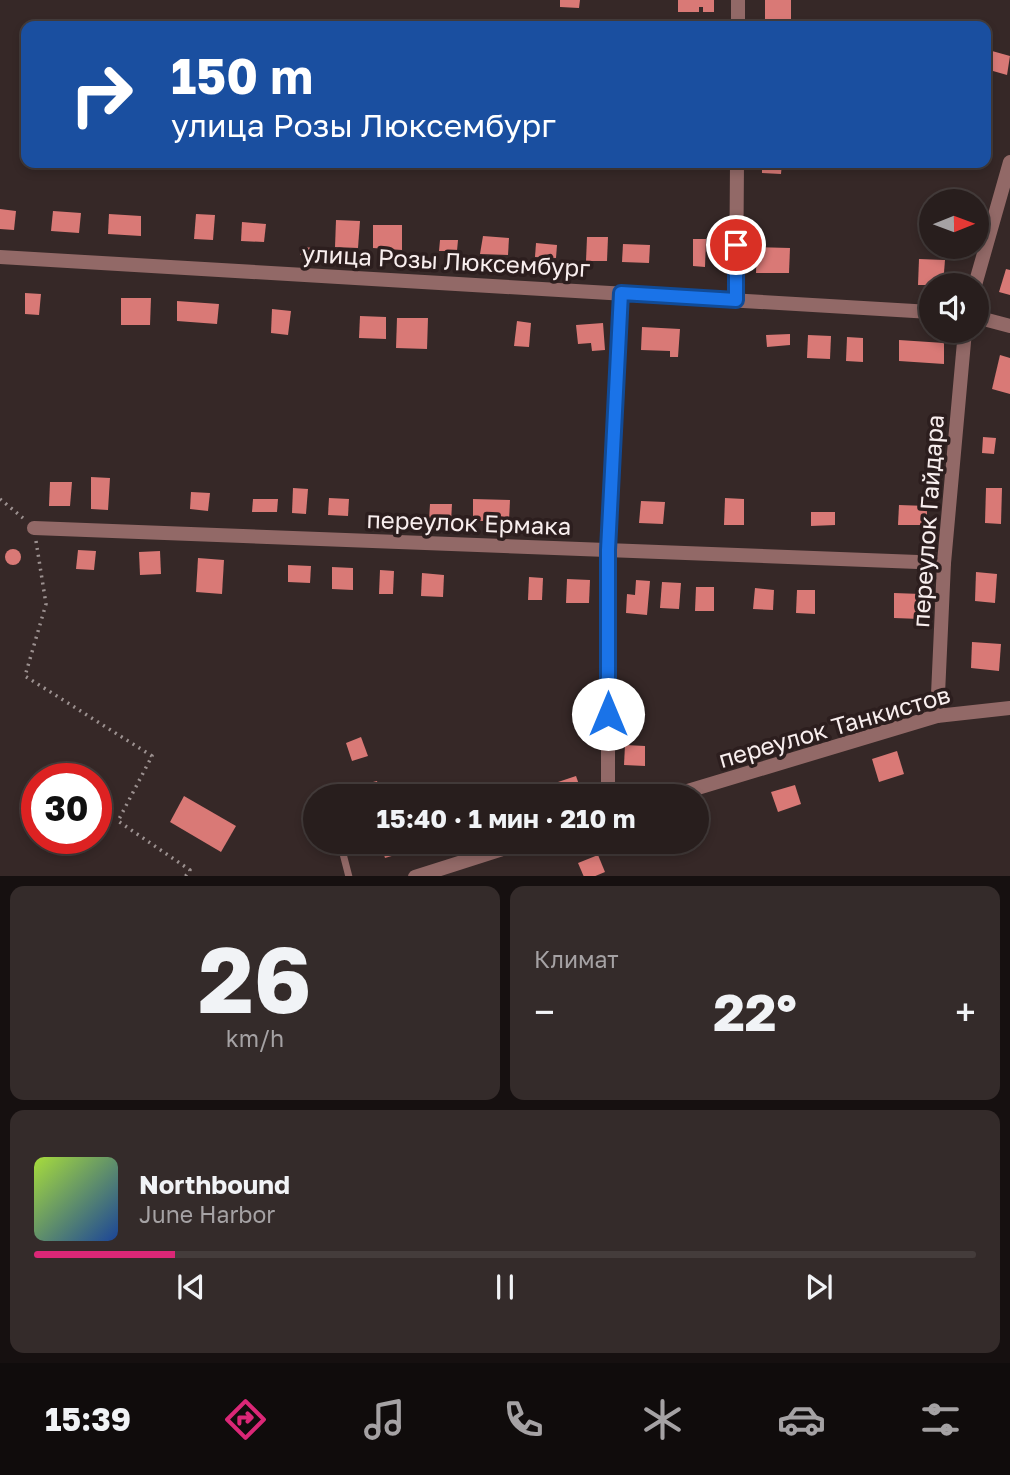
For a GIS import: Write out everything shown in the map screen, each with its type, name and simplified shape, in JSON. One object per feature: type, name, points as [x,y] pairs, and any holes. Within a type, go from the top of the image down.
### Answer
[{"type":"street","points":[[738,0],[738,21]]},
{"type":"street","points":[[978,273],[1010,162]]},
{"type":"street","points":[[736,300],[737,168]]},
{"type":"street","name":"улица Розы Люксембург","points":[[0,257],[919,311]]},
{"type":"street","points":[[608,784],[608,550],[621,293]]},
{"type":"street","points":[[989,320],[1010,326]]},
{"type":"street","name":"переулок Гайдара","points":[[937,716],[944,563],[964,343]]},
{"type":"street","name":"переулок Ермака","points":[[34,528],[944,563]]},
{"type":"street","name":"переулок Танкистов","points":[[709,785],[937,716],[1010,708]]},
{"type":"street","points":[[418,876],[487,854]]},
{"type":"lane","points":[[343,854],[349,876]]},
{"type":"path","points":[[0,499],[34,528],[46,604],[25,676],[152,756],[118,821],[190,870],[186,876]]},
{"type":"building","points":[[560,0],[580,0],[579,8],[560,7]]},
{"type":"building","points":[[678,0],[714,0],[714,12],[703,12],[703,7],[699,7],[699,12],[678,12]]},
{"type":"building","points":[[765,0],[791,0],[791,20],[765,19]]},
{"type":"building","points":[[992,51],[1010,56],[1007,75],[991,70]]},
{"type":"building","points":[[762,168],[782,168],[781,174],[762,173]]},
{"type":"building","points":[[0,209],[16,211],[14,230],[0,229]]},
{"type":"building","points":[[53,211],[81,213],[79,233],[51,231]]},
{"type":"building","points":[[109,214],[141,216],[141,236],[108,234]]},
{"type":"building","points":[[196,214],[215,215],[213,240],[194,239]]},
{"type":"building","points":[[336,220],[360,221],[358,248],[335,247]]},
{"type":"building","points":[[242,222],[266,224],[264,242],[241,241]]},
{"type":"building","points":[[373,225],[402,225],[402,250],[373,248]]},
{"type":"building","points":[[483,236],[509,238],[508,255],[480,254]]},
{"type":"building","points":[[587,237],[608,237],[607,261],[586,261]]},
{"type":"building","points":[[693,239],[706,239],[705,267],[693,266]]},
{"type":"building","points":[[440,240],[458,240],[457,251],[439,251]]},
{"type":"building","points":[[536,243],[557,245],[556,258],[535,257]]},
{"type":"building","points":[[623,244],[650,245],[649,263],[622,262]]},
{"type":"building","points":[[301,247],[316,248],[316,256],[300,255]]},
{"type":"building","points":[[757,247],[790,248],[789,273],[756,273]]},
{"type":"building","points":[[919,259],[945,260],[944,273],[919,273],[918,285]]},
{"type":"building","points":[[1006,269],[1010,270],[1010,295],[999,292]]},
{"type":"building","points":[[25,293],[41,294],[39,315],[25,314]]},
{"type":"building","points":[[121,298],[151,298],[150,325],[121,325]]},
{"type":"building","points":[[177,301],[219,304],[217,324],[177,321]]},
{"type":"building","points":[[272,309],[291,311],[288,335],[271,333]]},
{"type":"building","points":[[360,316],[386,317],[386,339],[359,338]]},
{"type":"building","points":[[397,318],[428,318],[427,349],[396,348]]},
{"type":"building","points":[[517,321],[531,323],[529,347],[514,346]]},
{"type":"building","points":[[603,323],[605,350],[592,351],[591,343],[578,344],[576,325]]},
{"type":"building","points":[[642,327],[680,329],[678,357],[670,357],[670,351],[641,350]]},
{"type":"building","points":[[790,334],[790,345],[767,347],[766,335]]},
{"type":"building","points":[[808,335],[831,336],[830,359],[807,358]]},
{"type":"building","points":[[847,337],[863,338],[863,362],[846,361]]},
{"type":"building","points":[[899,340],[944,343],[944,364],[899,361]]},
{"type":"building","points":[[1000,355],[1010,358],[1010,394],[992,389]]},
{"type":"building","points":[[983,437],[996,438],[994,454],[982,453]]},
{"type":"building","points":[[91,477],[110,478],[108,510],[91,509]]},
{"type":"building","points":[[50,482],[72,482],[70,506],[49,506]]},
{"type":"building","points":[[293,488],[308,489],[306,514],[292,513]]},
{"type":"building","points":[[986,488],[1002,488],[1001,524],[985,523]]},
{"type":"building","points":[[191,492],[210,493],[208,511],[190,509]]},
{"type":"building","points":[[329,498],[349,499],[348,516],[328,515]]},
{"type":"building","points":[[725,498],[744,499],[744,525],[724,525]]},
{"type":"building","points":[[253,499],[278,499],[277,512],[252,512]]},
{"type":"building","points":[[473,499],[510,500],[509,521],[473,521]]},
{"type":"building","points":[[641,501],[665,502],[663,524],[639,523]]},
{"type":"building","points":[[430,504],[452,504],[451,522],[429,521]]},
{"type":"building","points":[[899,505],[927,506],[927,525],[898,525]]},
{"type":"building","points":[[811,512],[835,512],[835,525],[811,526]]},
{"type":"building","points":[[13,549],[19,551],[19,563],[13,565],[7,563],[5,557],[7,551]]},
{"type":"building","points":[[78,550],[96,551],[94,570],[76,569]]},
{"type":"building","points":[[160,551],[161,574],[140,575],[139,552]]},
{"type":"building","points":[[198,558],[224,560],[222,594],[196,592]]},
{"type":"building","points":[[288,565],[311,566],[310,583],[288,582]]},
{"type":"building","points":[[332,567],[353,568],[353,590],[332,589]]},
{"type":"building","points":[[380,570],[394,571],[393,594],[379,594]]},
{"type":"building","points":[[976,572],[997,574],[995,603],[975,601]]},
{"type":"building","points":[[422,573],[444,575],[443,597],[421,596]]},
{"type":"building","points":[[529,577],[543,578],[542,600],[528,600]]},
{"type":"building","points":[[567,579],[590,580],[589,603],[566,603]]},
{"type":"building","points":[[636,580],[650,581],[647,615],[626,613],[627,594],[635,595]]},
{"type":"building","points":[[662,582],[681,583],[679,609],[660,608]]},
{"type":"building","points":[[696,587],[714,587],[714,611],[695,611]]},
{"type":"building","points":[[755,588],[774,590],[773,610],[753,609]]},
{"type":"building","points":[[797,590],[815,590],[815,614],[796,613]]},
{"type":"building","points":[[894,593],[921,594],[920,619],[894,618]]},
{"type":"building","points":[[972,642],[1001,644],[999,671],[971,668]]},
{"type":"building","points":[[361,737],[368,756],[352,761],[346,743]]},
{"type":"building","points":[[625,745],[645,746],[645,766],[624,765]]},
{"type":"building","points":[[897,751],[904,774],[879,782],[872,759]]},
{"type":"building","points":[[576,776],[579,784],[552,784]]},
{"type":"building","points":[[795,785],[801,804],[778,812],[771,792]]},
{"type":"building","points":[[184,796],[236,826],[221,852],[170,822]]},
{"type":"building","points":[[598,855],[605,872],[595,876],[584,876],[578,863]]},
{"type":"route","points":[[608,714],[608,550],[621,293],[736,300],[736,245]]}]
